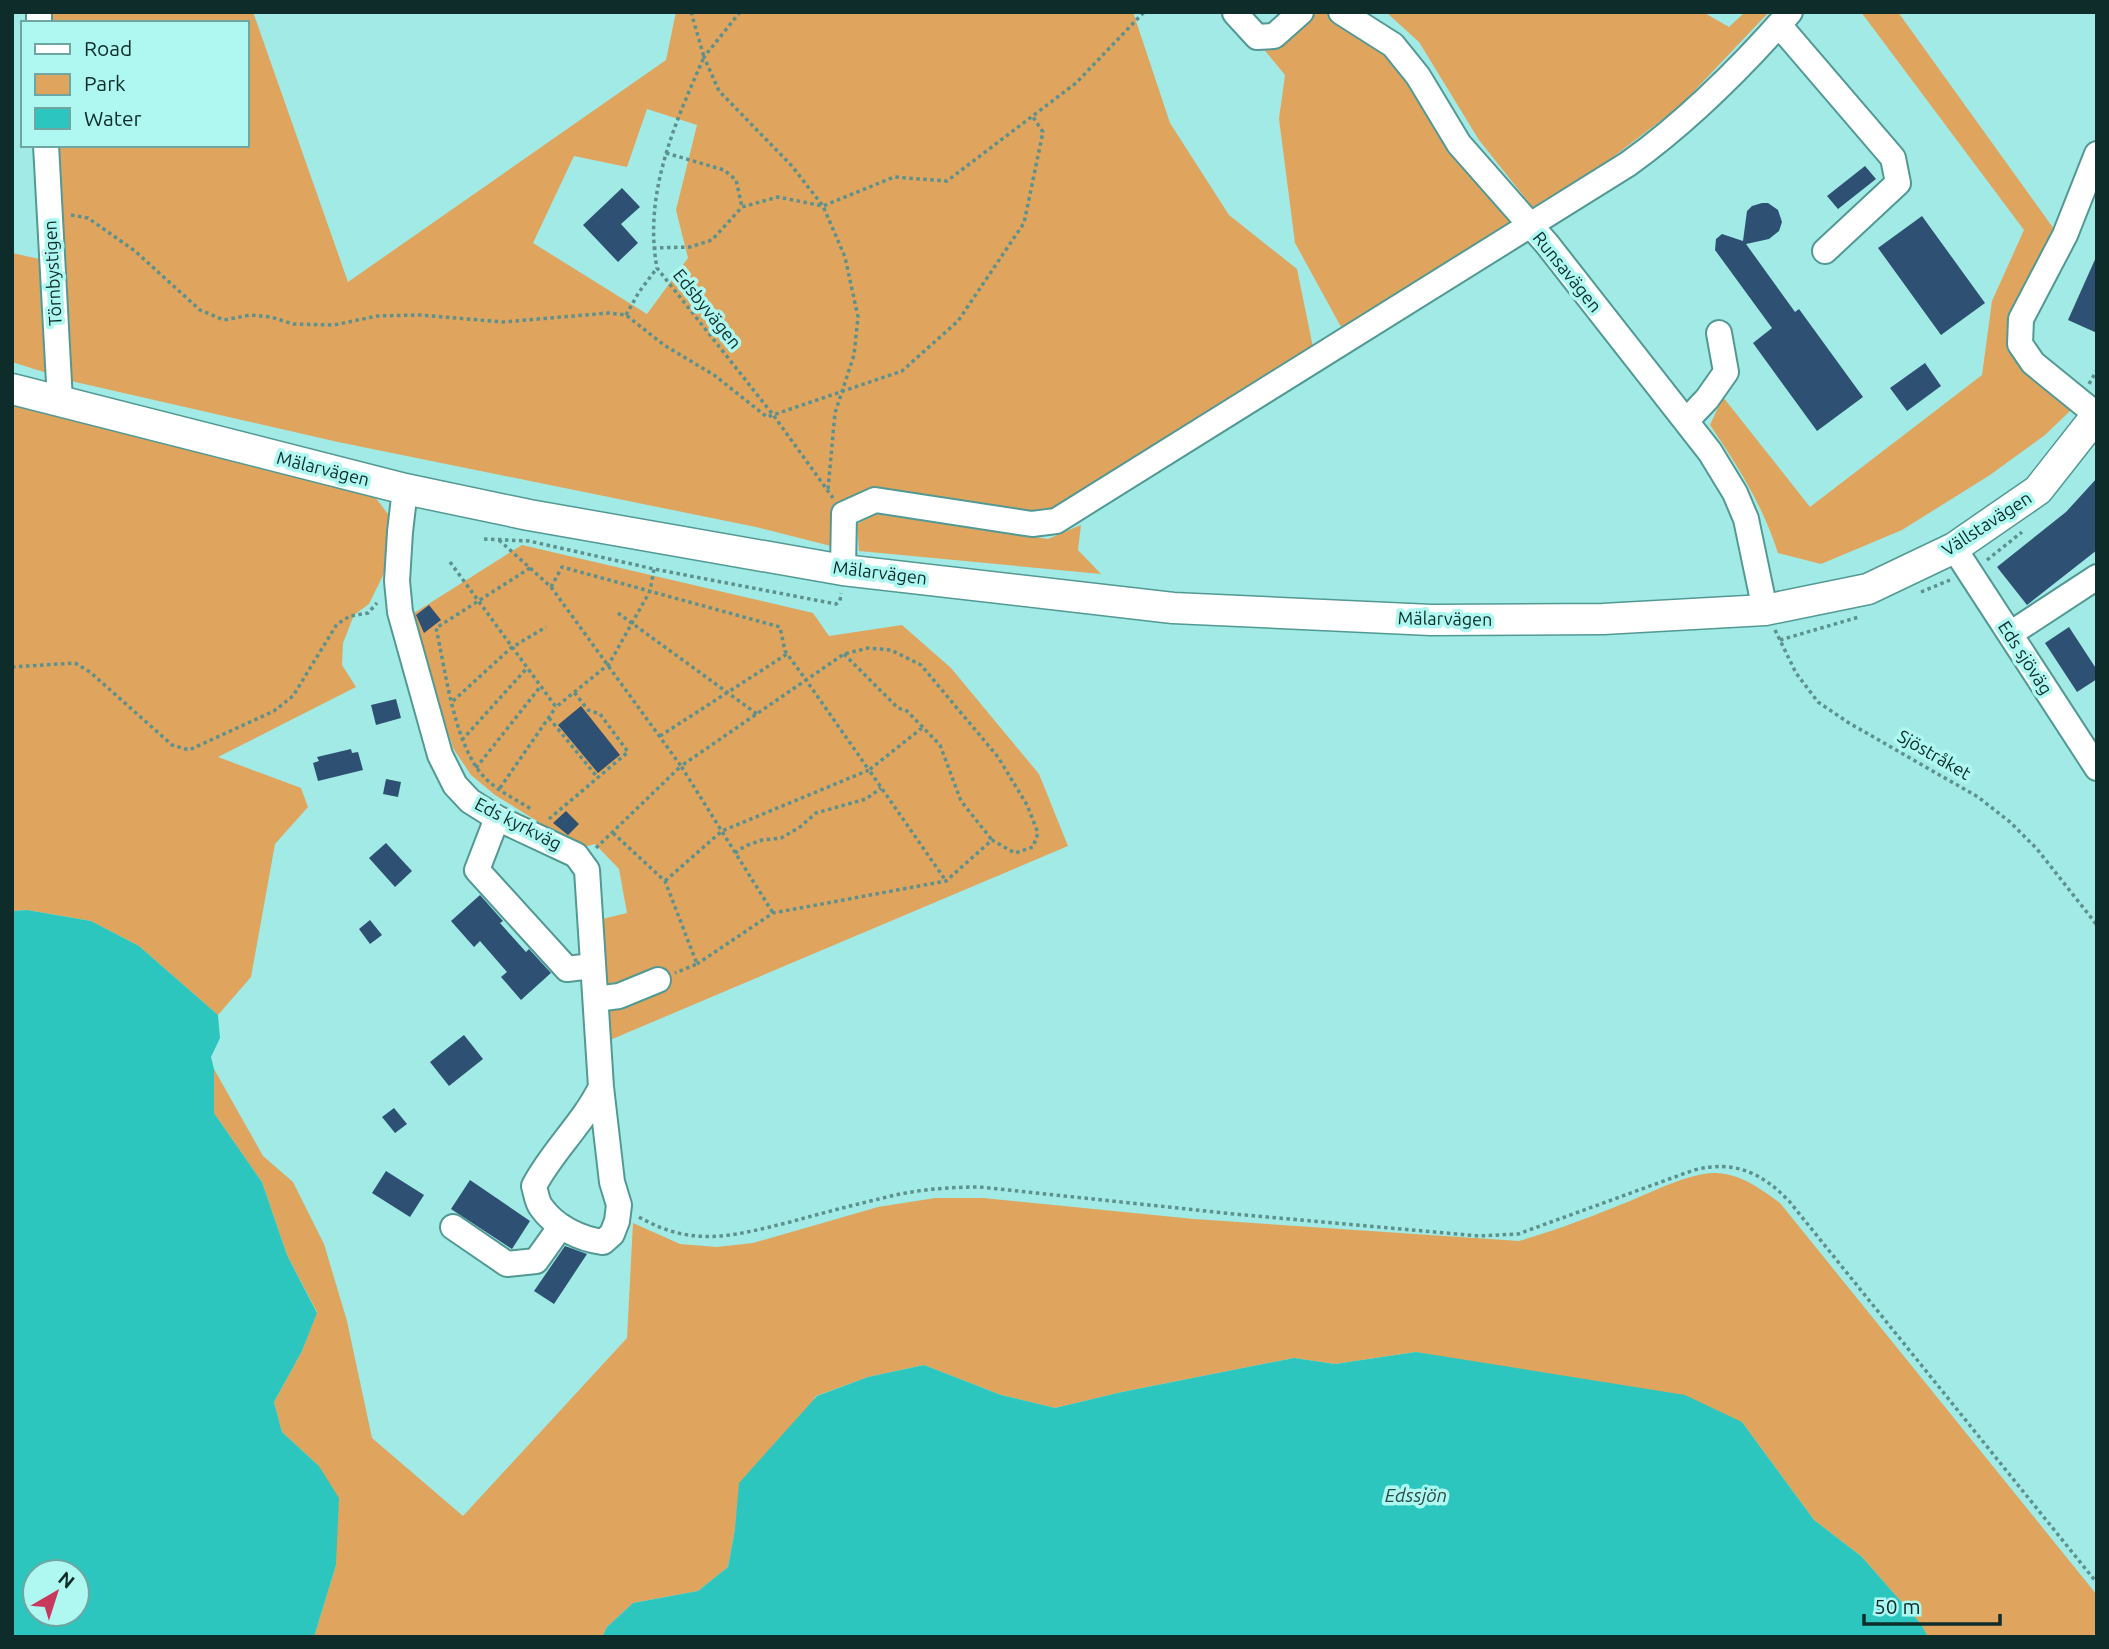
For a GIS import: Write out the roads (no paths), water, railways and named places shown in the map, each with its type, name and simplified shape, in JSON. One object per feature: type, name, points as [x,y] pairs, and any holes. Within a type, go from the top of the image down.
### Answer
[{"type":"main road","name":"Mälarvägen","points":[[12,389],[405,489],[529,515],[843,570],[1173,608],[1417,619],[1603,619],[1765,610]]},
{"type":"main road","name":"Vällstavägen","points":[[1765,610],[1868,589],[1954,548],[2038,490],[2097,415]]},
{"type":"street","points":[[1235,13],[1257,37],[1274,36],[1301,12]]},
{"type":"street","points":[[843,570],[844,514],[875,500],[1032,524],[1056,521],[1529,226],[1460,144],[1418,76],[1393,45],[1341,12]]},
{"type":"street","points":[[1784,19],[1893,158],[1898,183],[1825,251]]},
{"type":"street","name":"Runsavägen","points":[[1765,610],[1751,538],[1735,493],[1710,452],[1579,284],[1529,226],[1628,164],[1670,134],[1784,19]]},
{"type":"street","name":"Törnbystigen","points":[[46,147],[60,401]]},
{"type":"street","points":[[2097,154],[2093,180],[2021,319],[2020,344],[2033,363],[2097,415]]},
{"type":"street","points":[[1687,420],[1707,399],[1726,372],[1719,333]]},
{"type":"street","name":"Eds kyrkväg","points":[[405,489],[397,581],[400,612],[440,755],[455,785],[470,801],[498,818],[556,843],[581,860],[587,870],[601,1087],[612,1182],[619,1205],[612,1234],[603,1242],[585,1240],[561,1226]]},
{"type":"street","name":"Eds sjöväg","points":[[1954,548],[2097,768]]},
{"type":"street","points":[[2010,634],[2097,577]]},
{"type":"street","points":[[498,818],[477,870],[567,969],[592,966]]},
{"type":"street","points":[[596,999],[619,996],[658,980]]},
{"type":"street","points":[[453,1227],[507,1264],[537,1261],[561,1226],[540,1206],[534,1186],[589,1111],[601,1087]]},
{"type":"water","points":[[27,910],[91,921],[139,946],[218,1015],[220,1038],[211,1057],[214,1069],[214,1113],[262,1182],[287,1255],[317,1313],[302,1351],[274,1402],[282,1432],[319,1466],[339,1498],[336,1565],[314,1637],[12,1637],[12,911]]},
{"type":"water","name":"Edssjön","points":[[1416,1352],[1685,1395],[1742,1422],[1814,1520],[1861,1556],[1921,1624],[1928,1637],[602,1637],[607,1627],[633,1603],[698,1591],[728,1567],[739,1483],[817,1396],[868,1377],[924,1365],[1001,1395],[1055,1408],[1294,1358],[1335,1364]]}]
